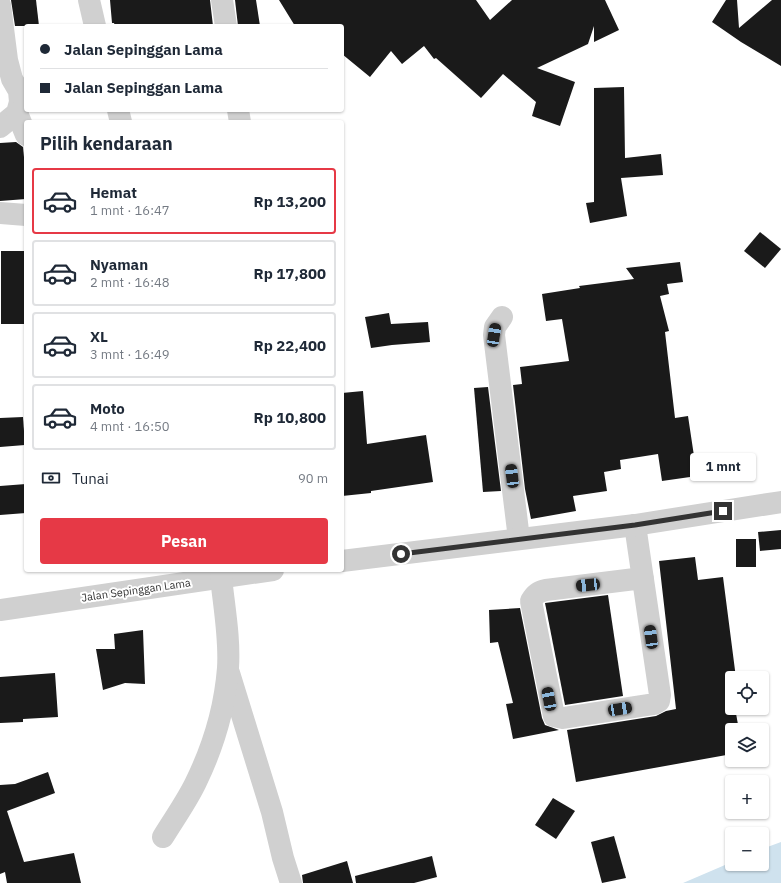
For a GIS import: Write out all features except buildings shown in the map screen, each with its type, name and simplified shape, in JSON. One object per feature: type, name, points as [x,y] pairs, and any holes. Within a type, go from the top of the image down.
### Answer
[{"type":"street","points":[[89,0],[95,24]]},
{"type":"street","points":[[222,0],[226,24]]},
{"type":"street","points":[[0,5],[12,79],[20,91],[20,102],[17,113],[0,127]]},
{"type":"street","points":[[17,113],[24,130]]},
{"type":"street","points":[[0,213],[24,216]]},
{"type":"street","points":[[502,317],[495,327],[494,335],[519,539]]},
{"type":"street","points":[[344,561],[635,525],[781,502]]},
{"type":"street","points":[[635,525],[643,578],[660,695],[659,700],[654,704],[563,718],[554,716],[531,602],[535,595],[546,590],[643,578]]},
{"type":"street","name":"Jalan Sepinggan Lama","points":[[0,610],[248,572]]},
{"type":"street","points":[[164,837],[196,782],[216,732],[228,668],[228,642],[221,577]]},
{"type":"street","points":[[228,668],[272,812],[283,858],[291,883]]},
{"type":"water","points":[[781,842],[781,883],[683,883],[725,865],[725,871],[769,871],[769,846]]},
{"type":"route","points":[[401,554],[635,525],[723,511]]}]
